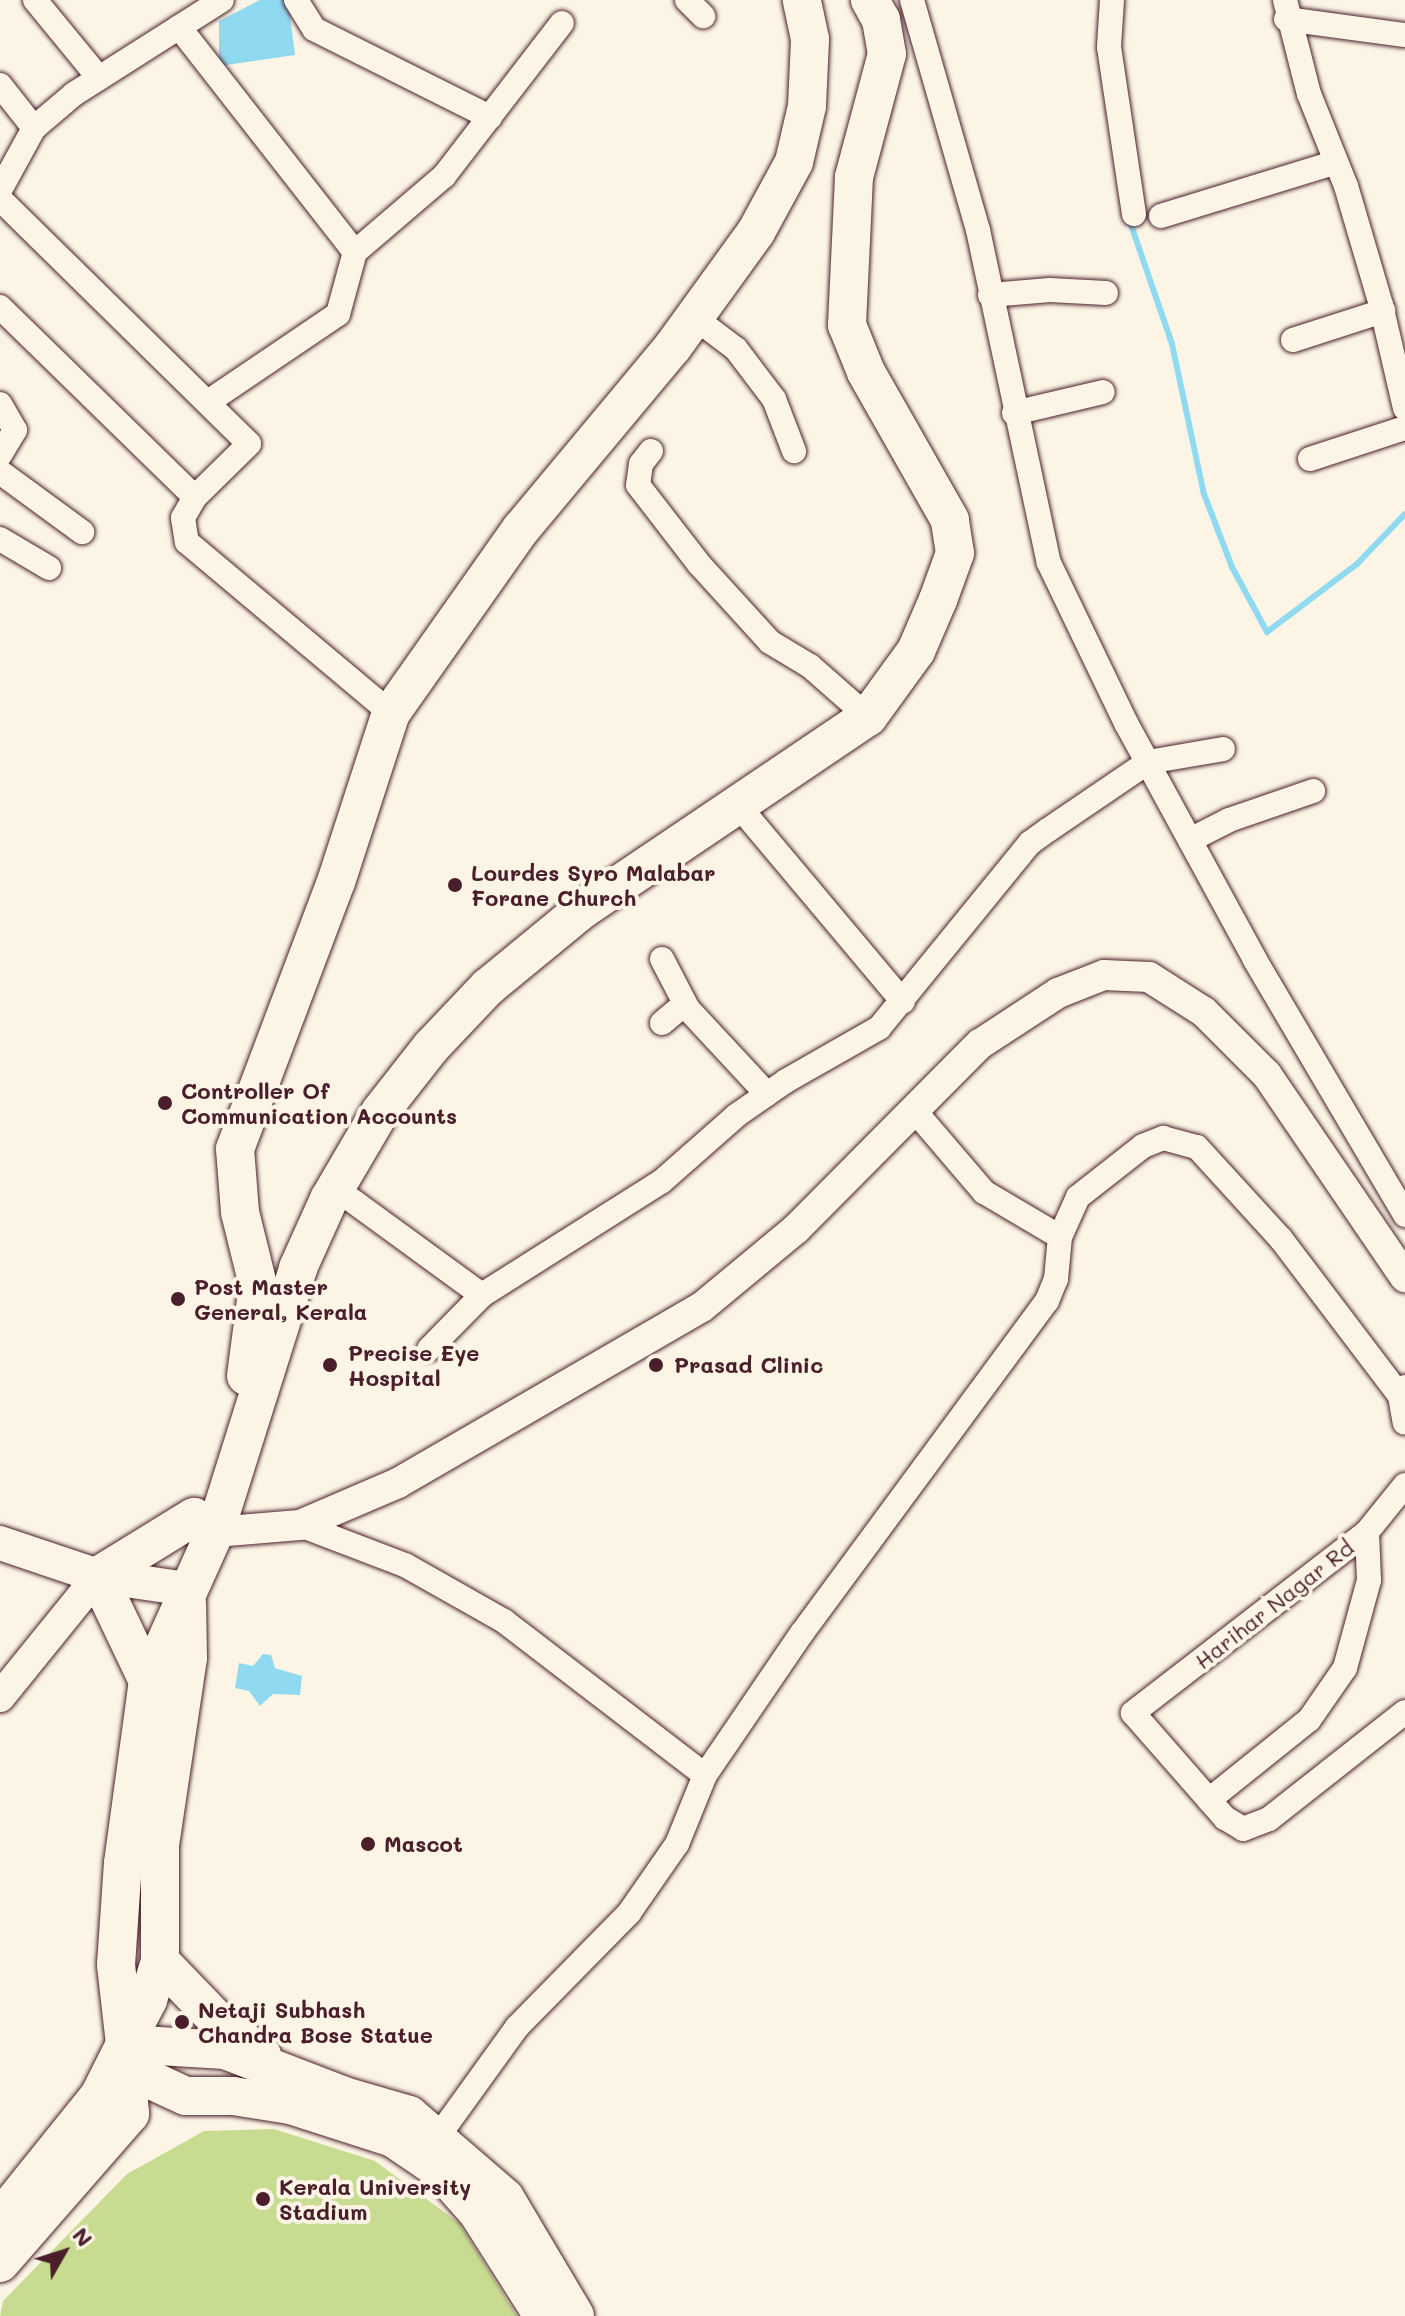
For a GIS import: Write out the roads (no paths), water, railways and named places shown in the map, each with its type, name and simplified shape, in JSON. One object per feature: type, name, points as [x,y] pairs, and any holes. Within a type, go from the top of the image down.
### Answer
[{"type":"main road","points":[[130,2114],[116,1965],[123,1863],[148,1681],[187,1589],[201,1524],[247,1373],[258,1285],[240,1212],[235,1149],[336,882],[391,713],[521,529],[695,318],[756,232],[794,162],[807,106],[810,39],[802,0]]},
{"type":"main road","points":[[98,1576],[201,1524],[298,1268],[335,1188],[380,1112],[431,1047],[488,987],[583,909],[737,804],[791,774],[868,717],[916,651],[955,553],[950,520],[866,372],[847,325],[854,177],[887,54],[881,20],[870,0]]},
{"type":"main road","points":[[0,1543],[98,1576],[187,1589]]},
{"type":"main road","points":[[98,1576],[148,1681]]},
{"type":"main road","points":[[0,2219],[99,2096],[148,2000],[160,1961],[160,1845],[188,1658],[187,1589]]},
{"type":"main road","points":[[160,1961],[215,2018],[277,2066]]},
{"type":"main road","points":[[125,2044],[225,2050],[277,2066],[344,2096],[409,2115],[505,2198],[575,2316]]},
{"type":"main road","points":[[125,2044],[151,2080],[186,2096]]},
{"type":"main road","points":[[0,2263],[130,2114],[186,2096],[233,2096],[290,2105],[393,2138],[440,2170],[478,2213],[543,2316]]},
{"type":"street","points":[[35,0],[99,78]]},
{"type":"street","points":[[0,190],[34,128],[99,78],[222,0]]},
{"type":"street","points":[[296,0],[314,29],[490,117]]},
{"type":"street","points":[[912,0],[978,230],[1014,413],[1049,563],[1190,840],[1405,1215]]},
{"type":"street","points":[[1112,0],[1111,62],[1134,214]]},
{"type":"street","points":[[1286,10],[1405,35]]},
{"type":"street","points":[[1286,10],[1383,311],[1402,377],[1405,408]]},
{"type":"street","points":[[208,402],[338,314],[355,252],[444,176],[562,23]]},
{"type":"street","points":[[179,27],[355,252]]},
{"type":"street","points":[[0,85],[34,128]]},
{"type":"street","points":[[1161,216],[1336,162]]},
{"type":"street","points":[[0,199],[249,444],[195,497],[183,518],[187,542],[391,713]]},
{"type":"street","points":[[990,295],[1050,290],[1106,293]]},
{"type":"street","points":[[0,307],[195,497]]},
{"type":"street","points":[[1293,340],[1383,311]]},
{"type":"street","points":[[695,318],[736,349],[774,399],[794,451]]},
{"type":"street","points":[[1014,413],[1103,392]]},
{"type":"street","points":[[0,404],[15,430],[0,455]]},
{"type":"street","points":[[1310,459],[1405,428]]},
{"type":"street","points":[[651,451],[637,473],[638,485],[699,564],[770,642],[810,666],[868,717]]},
{"type":"street","points":[[0,472],[82,532]]},
{"type":"street","points":[[0,539],[49,568]]},
{"type":"street","points":[[429,1349],[482,1295],[661,1182],[767,1094],[879,1028],[1030,843],[1148,762],[1223,749]]},
{"type":"street","points":[[1190,840],[1229,820],[1313,791]]},
{"type":"street","points":[[737,804],[903,1002]]},
{"type":"street","points":[[662,959],[685,1004],[767,1094]]},
{"type":"street","points":[[300,1525],[398,1483],[702,1307],[796,1229],[980,1044],[1058,993],[1104,975],[1149,977],[1204,1012],[1267,1075],[1405,1277]]},
{"type":"street","points":[[662,1023],[685,1004]]},
{"type":"street","points":[[914,1110],[984,1192],[1060,1237]]},
{"type":"street","points":[[437,2138],[517,2027],[629,1913],[677,1844],[705,1775],[802,1633],[1047,1301],[1056,1279],[1060,1237],[1078,1197],[1143,1146],[1163,1138],[1197,1147],[1281,1239],[1402,1391],[1405,1423]]},
{"type":"street","points":[[335,1188],[482,1295]]},
{"type":"street","name":"Harihar Nagar Rd","points":[[1209,1800],[1133,1713],[1367,1532],[1405,1485]]},
{"type":"street","points":[[201,1524],[300,1525],[405,1565],[504,1621],[705,1775]]},
{"type":"street","points":[[1367,1532],[1369,1580],[1345,1668],[1309,1720],[1209,1800],[1243,1829],[1269,1819],[1405,1712]]},
{"type":"street","points":[[1,1692],[98,1576]]},
{"type":"water","points":[[260,0],[288,0],[295,55],[219,66],[219,21]]},
{"type":"water","points":[[263,1654],[271,1655],[275,1668],[302,1676],[300,1695],[273,1694],[260,1706],[249,1691],[235,1688],[239,1663],[253,1666]]},
{"type":"waterway","points":[[1129,219],[1172,344],[1204,494],[1232,567],[1267,632],[1357,564],[1405,514]]},
{"type":"place","name":"Lourdes Syro Malabar Forane Church","points":[[455,885]]},
{"type":"place","name":"Controller Of Communication Accounts","points":[[165,1103]]},
{"type":"place","name":"Post Master General, Kerala","points":[[178,1299]]},
{"type":"place","name":"Precise Eye Hospital","points":[[330,1365]]},
{"type":"place","name":"Prasad Clinic","points":[[656,1365]]},
{"type":"place","name":"Mascot","points":[[368,1844]]},
{"type":"place","name":"Netaji Subhash Chandra Bose Statue","points":[[182,2022]]},
{"type":"place","name":"Kerala University Stadium","points":[[263,2199]]}]
